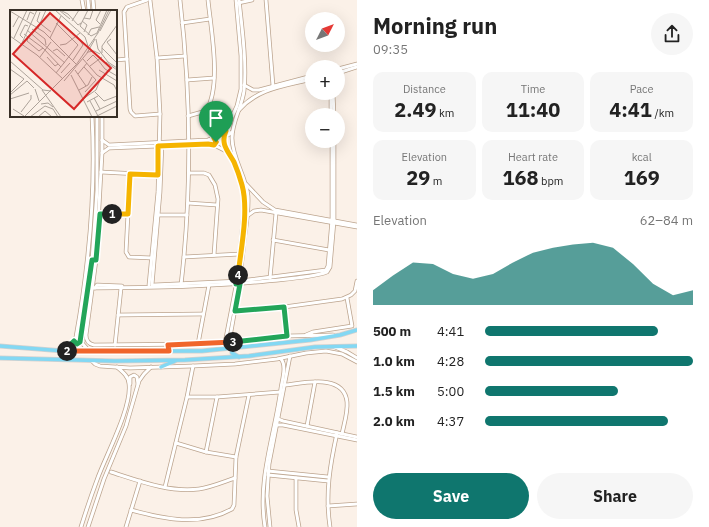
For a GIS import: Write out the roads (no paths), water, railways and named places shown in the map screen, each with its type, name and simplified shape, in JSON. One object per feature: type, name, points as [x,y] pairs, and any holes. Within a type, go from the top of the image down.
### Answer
[{"type":"main road","points":[[0,346],[90,352],[221,350],[304,341],[357,330]]},
{"type":"main road","points":[[168,345],[169,351]]},
{"type":"main road","points":[[0,358],[92,361],[177,360],[239,357],[307,348],[357,346]]},
{"type":"main road","points":[[236,348],[232,351],[232,353],[239,357]]},
{"type":"main road","points":[[221,350],[226,354],[226,356],[222,358]]},
{"type":"main road","points":[[161,367],[177,360]]},
{"type":"street","points":[[82,0],[84,10]]},
{"type":"street","points":[[88,0],[89,10]]},
{"type":"street","points":[[93,0],[94,10]]},
{"type":"street","points":[[147,0],[128,7],[125,10],[130,112],[135,116],[160,114]]},
{"type":"street","points":[[150,0],[157,58],[160,114],[158,215],[151,285]]},
{"type":"street","points":[[180,0],[187,80],[189,143],[188,203],[181,285]]},
{"type":"street","points":[[188,116],[202,113],[207,110],[211,98],[214,78],[214,61],[208,0]]},
{"type":"street","points":[[238,1],[252,0]]},
{"type":"street","points":[[266,0],[273,86]]},
{"type":"street","points":[[225,342],[238,282],[248,199],[245,184],[233,148],[232,132],[242,98],[244,85],[243,54],[238,1]]},
{"type":"street","points":[[231,342],[230,337],[235,311],[238,282],[244,211],[244,193],[234,162],[228,153],[224,141],[226,131],[237,106],[241,89],[238,1]]},
{"type":"street","points":[[182,23],[210,19]]},
{"type":"street","points":[[157,58],[185,56]]},
{"type":"street","points":[[117,60],[127,59]]},
{"type":"street","points":[[345,68],[357,66]]},
{"type":"street","points":[[345,70],[357,66]]},
{"type":"street","points":[[187,80],[214,78]]},
{"type":"street","points":[[244,85],[253,90],[259,90],[305,78]]},
{"type":"street","points":[[238,111],[254,96],[263,92],[305,81]]},
{"type":"street","points":[[253,90],[252,94],[254,96]]},
{"type":"street","points":[[64,351],[74,341],[84,287],[92,190],[92,117]]},
{"type":"street","points":[[90,352],[82,343],[82,335],[92,260],[97,190],[97,117]]},
{"type":"street","points":[[102,117],[100,214],[94,288],[86,335],[88,342],[92,345],[168,345],[231,342],[287,336],[335,335]]},
{"type":"street","points":[[226,131],[228,135],[232,132]]},
{"type":"street","points":[[189,143],[214,138],[226,131]]},
{"type":"street","points":[[214,138],[216,141],[214,145]]},
{"type":"street","points":[[102,140],[109,145],[208,144],[214,145],[228,153]]},
{"type":"street","points":[[102,153],[109,148],[160,144]]},
{"type":"street","points":[[151,285],[160,144]]},
{"type":"street","points":[[228,153],[229,148],[233,148]]},
{"type":"street","points":[[94,288],[281,280],[327,272],[330,267],[333,222],[333,148]]},
{"type":"street","points":[[101,172],[158,175]]},
{"type":"street","points":[[189,173],[204,173],[209,175],[216,189],[217,205],[214,255]]},
{"type":"street","points":[[130,174],[126,254],[132,258],[152,258]]},
{"type":"street","points":[[92,183],[95,184],[97,182]]},
{"type":"street","points":[[245,184],[263,202],[279,211],[333,222]]},
{"type":"street","points":[[92,190],[97,190]]},
{"type":"street","points":[[261,210],[260,205],[263,202]]},
{"type":"street","points":[[188,203],[217,205]]},
{"type":"street","points":[[247,216],[254,211],[261,210],[357,226]]},
{"type":"street","points":[[270,278],[276,213]]},
{"type":"street","points":[[100,214],[128,214]]},
{"type":"street","points":[[158,215],[187,215]]},
{"type":"street","points":[[94,288],[97,285],[209,286],[325,271],[328,266],[333,222]]},
{"type":"street","points":[[273,240],[329,250]]},
{"type":"street","points":[[184,257],[240,254]]},
{"type":"street","points":[[235,311],[284,307],[347,298],[355,291],[357,282]]},
{"type":"street","points":[[198,344],[209,286]]},
{"type":"street","points":[[115,345],[121,288]]},
{"type":"street","points":[[305,336],[313,332],[352,326],[347,298]]},
{"type":"street","points":[[284,307],[287,336]]},
{"type":"street","points":[[118,315],[203,314]]},
{"type":"street","points":[[74,341],[76,344],[79,344],[82,335]]},
{"type":"street","points":[[333,347],[347,352],[357,358]]},
{"type":"street","points":[[92,361],[98,366],[118,367],[193,366],[235,364],[281,359],[312,352],[331,351],[342,354],[357,362]]},
{"type":"street","points":[[264,526],[268,473],[290,356]]},
{"type":"street","points":[[270,527],[265,503],[264,478],[284,365],[281,359]]},
{"type":"street","points":[[165,487],[193,366]]},
{"type":"street","points":[[118,367],[126,376],[129,385]]},
{"type":"street","points":[[88,527],[104,479],[126,426],[138,384],[144,374],[151,367]]},
{"type":"street","points":[[81,527],[97,479],[123,416],[129,393],[130,377],[133,375],[136,376],[138,384]]},
{"type":"street","points":[[285,385],[316,382],[332,383],[338,386],[344,393],[347,407],[342,434]]},
{"type":"street","points":[[307,426],[316,382]]},
{"type":"street","points":[[187,397],[249,395],[280,392]]},
{"type":"street","points":[[131,510],[150,516],[174,520],[216,517],[233,508],[236,457],[249,395]]},
{"type":"street","points":[[206,452],[217,396]]},
{"type":"street","points":[[278,419],[357,440]]},
{"type":"street","points":[[277,425],[283,424],[336,434],[357,436]]},
{"type":"street","points":[[330,527],[328,479],[336,434]]},
{"type":"street","points":[[176,443],[206,452],[236,457]]},
{"type":"street","points":[[111,472],[140,481],[177,489],[198,489],[235,478]]},
{"type":"street","points":[[268,473],[296,478],[328,479]]},
{"type":"street","points":[[268,473],[328,479]]},
{"type":"street","points":[[296,478],[296,510],[298,527]]},
{"type":"street","points":[[126,527],[140,481]]},
{"type":"street","points":[[328,506],[357,504]]}]
